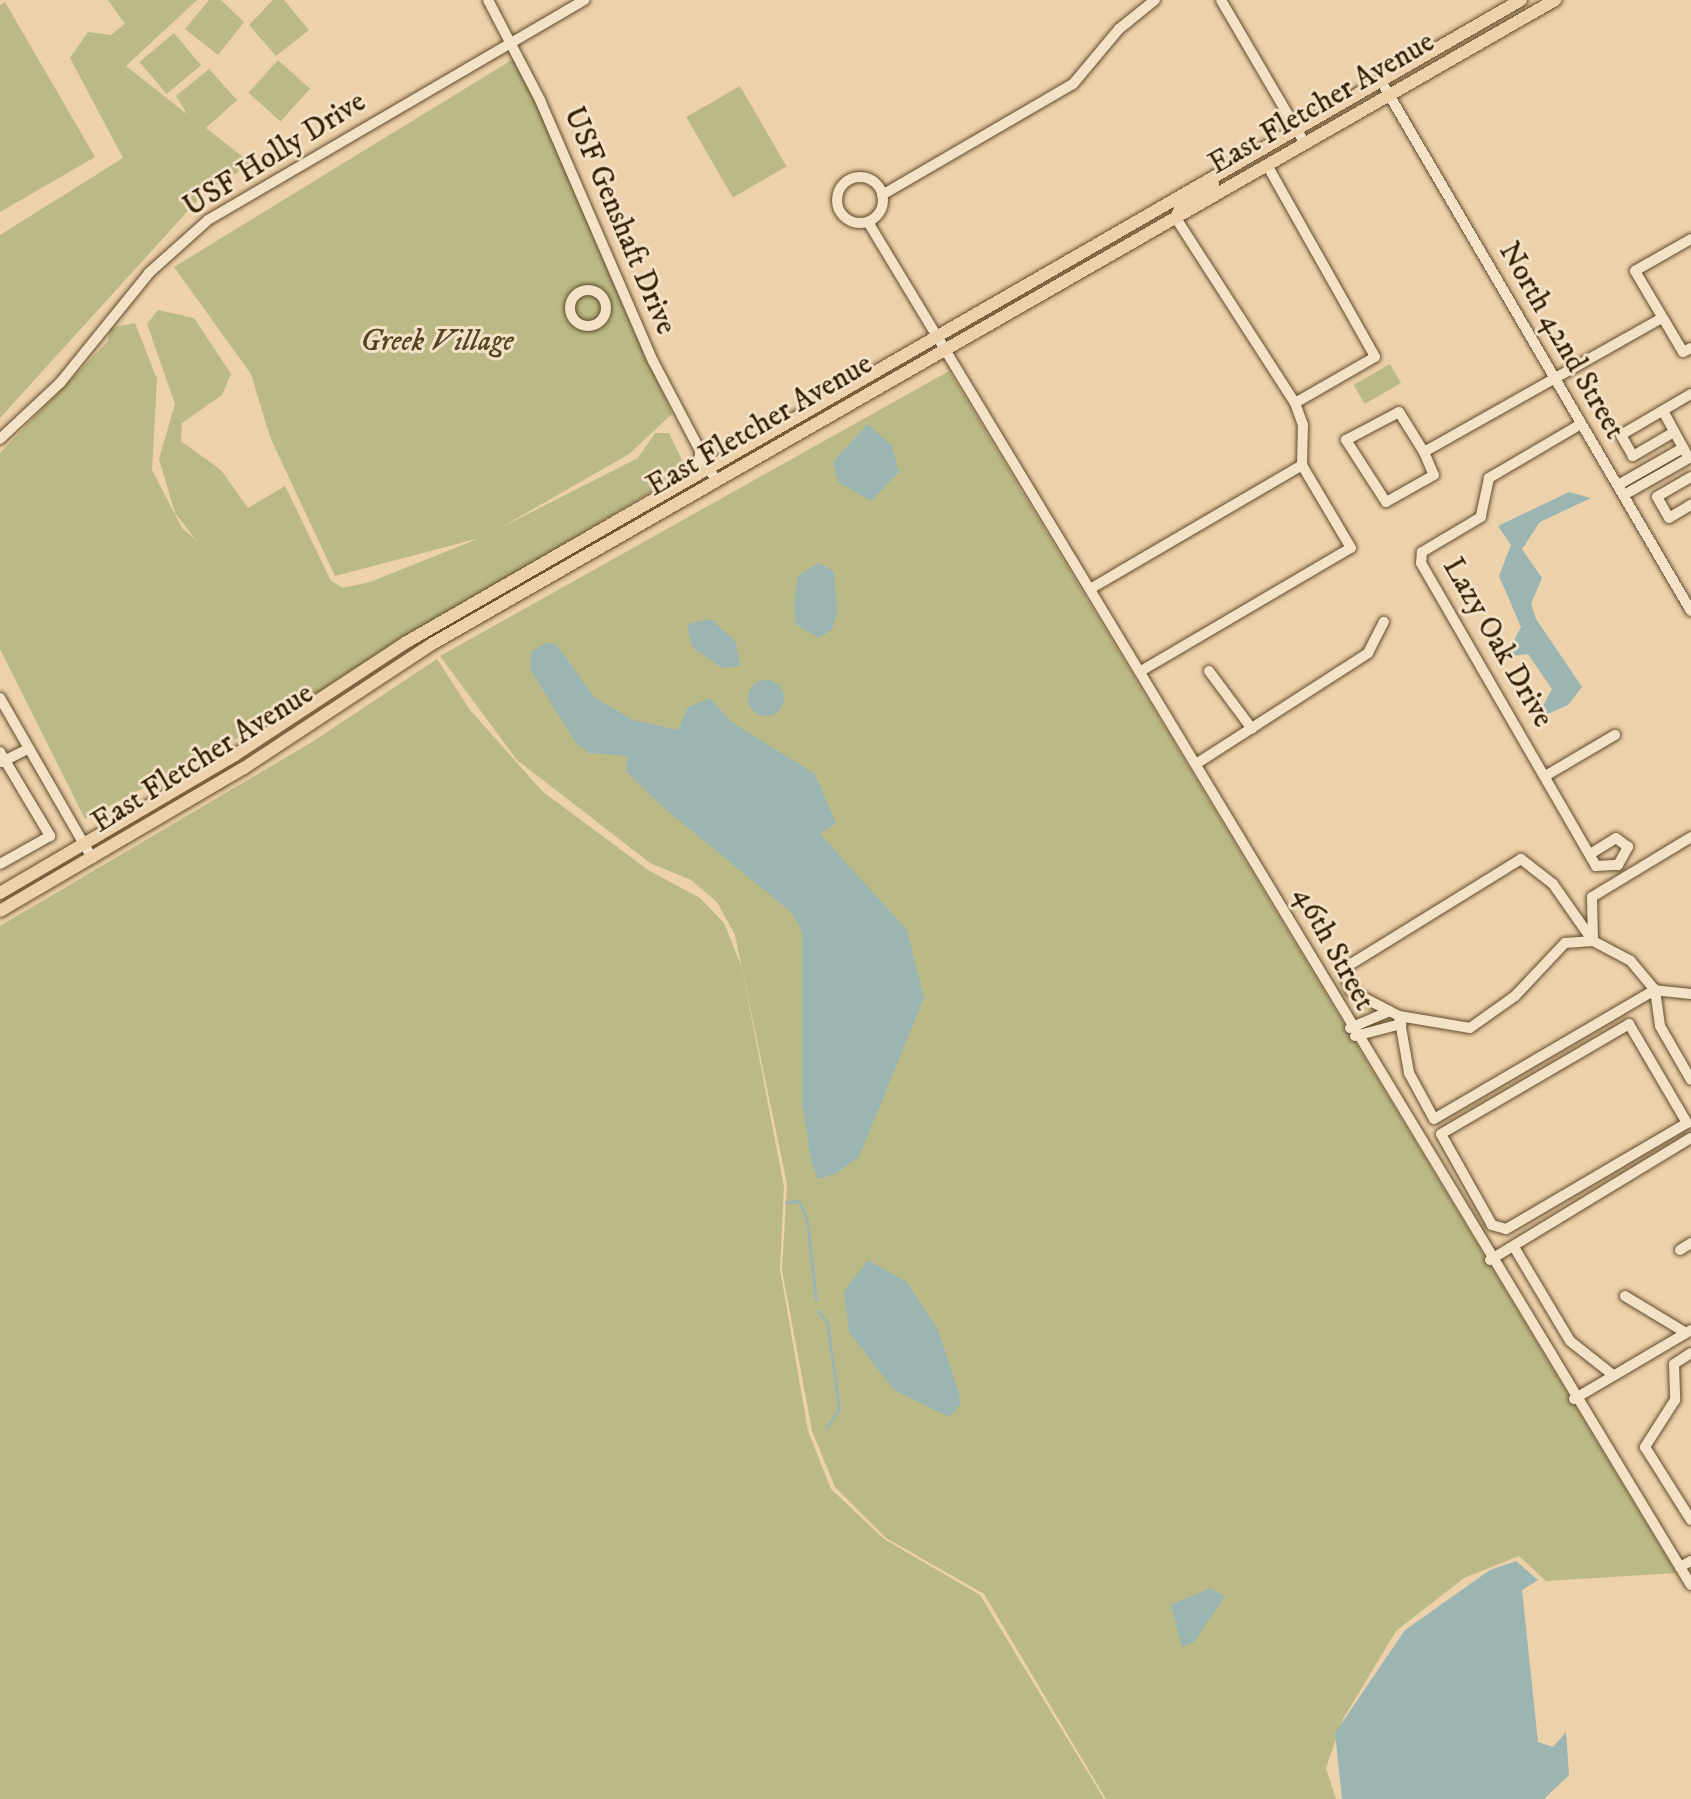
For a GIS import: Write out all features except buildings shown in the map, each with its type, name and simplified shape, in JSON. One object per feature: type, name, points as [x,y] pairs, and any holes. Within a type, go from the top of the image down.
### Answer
[{"type":"main road","name":"East Fletcher Avenue","points":[[0,893],[84,844],[405,643],[697,476],[710,463],[1521,0]]},
{"type":"main road","name":"East Fletcher Avenue","points":[[0,911],[92,858],[432,644],[1555,0]]},
{"type":"main road","points":[[1176,218],[1182,204],[1232,165]]},
{"type":"street","name":"USF Genshaft Drive","points":[[488,0],[512,41],[621,291],[710,463],[716,481]]},
{"type":"street","name":"USF Holly Drive","points":[[0,439],[60,383],[149,273],[208,220],[584,0]]},
{"type":"street","points":[[882,195],[1057,96],[1104,46],[1155,0]]},
{"type":"street","points":[[1221,0],[1305,144]]},
{"type":"street","name":"North 42nd Street","points":[[1381,81],[1581,424],[1686,592],[1691,611]]},
{"type":"street","points":[[1267,165],[1375,357],[1295,403]]},
{"type":"street","points":[[861,178],[882,195],[879,212],[868,222],[842,214],[842,187],[861,178]]},
{"type":"street","points":[[1141,671],[1351,548],[1302,465],[1303,425],[1295,403],[1176,218]]},
{"type":"street","name":"46th Street","points":[[868,222],[1141,671],[1459,1209],[1691,1585]]},
{"type":"street","points":[[1687,350],[1662,318],[1635,271],[1691,239]]},
{"type":"street","points":[[605,300],[621,291]]},
{"type":"street","points":[[1424,452],[1662,318]]},
{"type":"street","points":[[1674,432],[1633,456],[1621,435],[1691,394]]},
{"type":"street","points":[[1663,411],[1688,456]]},
{"type":"street","points":[[1399,412],[1424,452],[1434,475],[1386,502],[1346,440],[1399,412]]},
{"type":"street","name":"Lazy Oak Drive","points":[[1581,424],[1489,478],[1481,517],[1422,552],[1421,563],[1592,853]]},
{"type":"street","points":[[697,476],[701,447]]},
{"type":"street","points":[[1618,485],[1688,456]]},
{"type":"street","points":[[1624,495],[1688,456]]},
{"type":"street","points":[[1090,589],[1302,465]]},
{"type":"street","points":[[1691,477],[1657,497],[1669,518],[1691,505]]},
{"type":"street","points":[[1196,764],[1368,653],[1384,622]]},
{"type":"street","points":[[1209,671],[1252,729]]},
{"type":"street","points":[[0,698],[92,858]]},
{"type":"street","points":[[1547,775],[1615,735]]},
{"type":"street","points":[[0,864],[50,836],[2,759],[29,748]]},
{"type":"street","points":[[1593,941],[1592,897],[1691,837]]},
{"type":"street","points":[[1691,994],[1655,990],[1434,1119],[1409,1073],[1398,1020],[1351,991],[1343,969],[1521,859],[1553,884],[1593,941],[1631,961],[1655,990],[1660,1026],[1691,1080]]},
{"type":"street","points":[[1353,1032],[1398,1020],[1470,1028],[1515,996],[1565,943],[1593,941]]},
{"type":"street","points":[[1353,1032],[1398,1020]]},
{"type":"street","points":[[1421,1145],[1629,1024],[1689,1125],[1506,1229],[1492,1225],[1441,1134]]},
{"type":"street","points":[[1490,1260],[1691,1138]]},
{"type":"street","points":[[1459,1209],[1477,1198]]},
{"type":"street","points":[[1680,1250],[1691,1243]]},
{"type":"street","points":[[1514,1247],[1570,1341],[1613,1375]]},
{"type":"street","points":[[1625,1296],[1689,1331]]},
{"type":"street","points":[[1574,1399],[1689,1331]]},
{"type":"street","points":[[1691,1353],[1674,1364],[1675,1400],[1645,1447],[1691,1520]]},
{"type":"street","points":[[1680,1567],[1691,1561]]},
{"type":"green space","points":[[108,0],[197,0],[126,66],[187,114],[176,96],[209,69],[237,100],[206,128],[252,164],[206,191],[0,418],[0,235],[123,158],[70,58],[88,32],[111,35],[125,24]]},
{"type":"green space","points":[[209,0],[221,0],[244,22],[218,55],[185,29]]},
{"type":"green space","points":[[273,0],[284,0],[309,30],[276,56],[249,25]]},
{"type":"green space","points":[[5,2],[95,157],[0,212],[0,5]]},
{"type":"green space","points":[[174,33],[201,65],[167,94],[140,62]]},
{"type":"green space","name":"Greek Village","points":[[518,56],[672,414],[629,454],[502,527],[638,458],[655,433],[669,433],[683,462],[673,478],[302,704],[85,819],[0,649],[0,453],[108,341],[110,328],[135,323],[157,379],[152,470],[182,528],[196,540],[175,513],[159,459],[175,404],[147,324],[158,310],[194,318],[231,374],[222,395],[182,423],[181,441],[221,470],[248,508],[285,486],[331,581],[343,588],[370,582],[480,538],[335,576],[270,437],[251,374],[174,267]]},
{"type":"green space","points":[[278,60],[310,89],[281,121],[249,93]]},
{"type":"green space","points":[[740,86],[787,167],[733,198],[686,117]]},
{"type":"green space","points":[[1390,364],[1401,383],[1365,404],[1354,385]]},
{"type":"green space","points":[[949,371],[1676,1573],[1546,1581],[1519,1556],[1464,1578],[1396,1631],[1343,1719],[1326,1768],[1336,1799],[1106,1799],[984,1594],[886,1538],[835,1487],[812,1431],[782,1270],[787,1184],[735,935],[717,902],[691,880],[650,863],[517,760],[440,656]]},
{"type":"green space","points":[[437,659],[470,710],[542,791],[648,870],[700,898],[724,923],[742,968],[784,1187],[780,1269],[808,1431],[831,1489],[884,1539],[980,1595],[1104,1799],[0,1799],[0,926],[312,742]]},
{"type":"water","points":[[868,424],[892,446],[899,472],[871,501],[838,482],[833,462]]},
{"type":"water","points":[[1569,492],[1591,498],[1540,522],[1522,549],[1542,578],[1531,604],[1536,619],[1582,687],[1568,705],[1536,719],[1552,689],[1528,654],[1505,657],[1521,627],[1499,576],[1511,545],[1498,526]]},
{"type":"water","points":[[818,563],[834,571],[837,612],[832,630],[818,638],[796,624],[794,604],[798,576]]},
{"type":"water","points":[[711,619],[736,642],[740,666],[722,668],[692,647],[687,624]]},
{"type":"water","points":[[545,643],[556,644],[594,697],[633,720],[678,730],[688,707],[710,698],[730,721],[815,774],[836,823],[820,834],[907,930],[924,998],[859,1157],[835,1174],[818,1179],[811,1161],[802,1104],[802,931],[791,912],[665,809],[626,771],[627,756],[589,753],[576,743],[530,669],[531,652]]},
{"type":"water","points":[[766,680],[779,685],[784,698],[779,711],[766,716],[753,711],[748,698],[753,685]]},
{"type":"water","points":[[868,1260],[907,1282],[938,1330],[959,1393],[960,1405],[949,1417],[894,1390],[849,1332],[844,1291]]},
{"type":"water","points":[[1516,1561],[1538,1580],[1522,1590],[1538,1742],[1553,1747],[1566,1732],[1569,1775],[1544,1799],[1342,1799],[1335,1733],[1405,1630],[1490,1570]]},
{"type":"water","points":[[1210,1588],[1225,1596],[1194,1642],[1182,1647],[1171,1605]]},
{"type":"waterway","points":[[786,1202],[799,1201],[807,1220],[816,1300]]},
{"type":"waterway","points":[[818,1311],[827,1322],[839,1409],[827,1427]]}]
